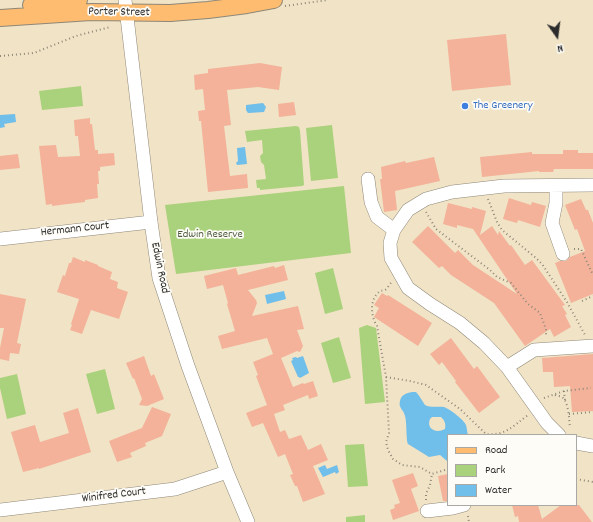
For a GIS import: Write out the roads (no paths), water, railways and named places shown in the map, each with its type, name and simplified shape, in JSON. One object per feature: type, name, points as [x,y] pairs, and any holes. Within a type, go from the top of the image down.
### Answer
[{"type":"main road","name":"Porter Street","points":[[0,9],[79,0]]},
{"type":"main road","name":"Porter Street","points":[[0,18],[91,12],[170,13],[208,10],[274,0]]},
{"type":"street","points":[[222,0],[227,4],[237,6]]},
{"type":"street","name":"Edwin Road","points":[[127,13],[150,222],[159,278],[188,366],[227,472],[248,522]]},
{"type":"street","points":[[368,179],[371,202],[378,217],[394,230]]},
{"type":"street","points":[[565,432],[547,423],[507,367],[484,343],[460,323],[408,288],[391,258],[390,243],[394,230],[408,210],[426,199],[452,192],[504,186],[593,185]]},
{"type":"street","points":[[556,186],[556,203],[552,223],[563,254]]},
{"type":"street","name":"Hermann Court","points":[[0,239],[150,222]]},
{"type":"street","points":[[507,367],[534,350],[591,346]]},
{"type":"street","points":[[577,443],[593,446]]},
{"type":"street","name":"Winifred Court","points":[[0,510],[175,489],[227,472]]},
{"type":"street","points":[[427,511],[460,506]]},
{"type":"water","points":[[263,103],[266,107],[264,112],[248,113],[246,110],[246,105]]},
{"type":"water","points":[[15,114],[16,122],[4,124],[5,127],[0,128],[0,115]]},
{"type":"water","points":[[245,147],[247,164],[237,165],[237,148]]},
{"type":"water","points":[[284,291],[286,299],[267,304],[265,295]]},
{"type":"water","points":[[303,356],[309,373],[300,378],[298,377],[291,361],[293,360],[292,358]]},
{"type":"water","points":[[416,392],[425,405],[447,408],[465,423],[468,434],[447,434],[447,461],[440,455],[429,457],[408,444],[406,419],[400,407],[401,399],[406,394]],"holes":[[[432,417],[441,417],[445,423],[445,429],[435,431],[429,425]]]},
{"type":"water","points":[[325,465],[327,469],[337,465],[339,472],[323,477],[318,468]]},
{"type":"place","name":"The Greenery","points":[[465,106]]},
{"type":"park label","name":"Edwin Reserve","points":[[210,235]]}]
